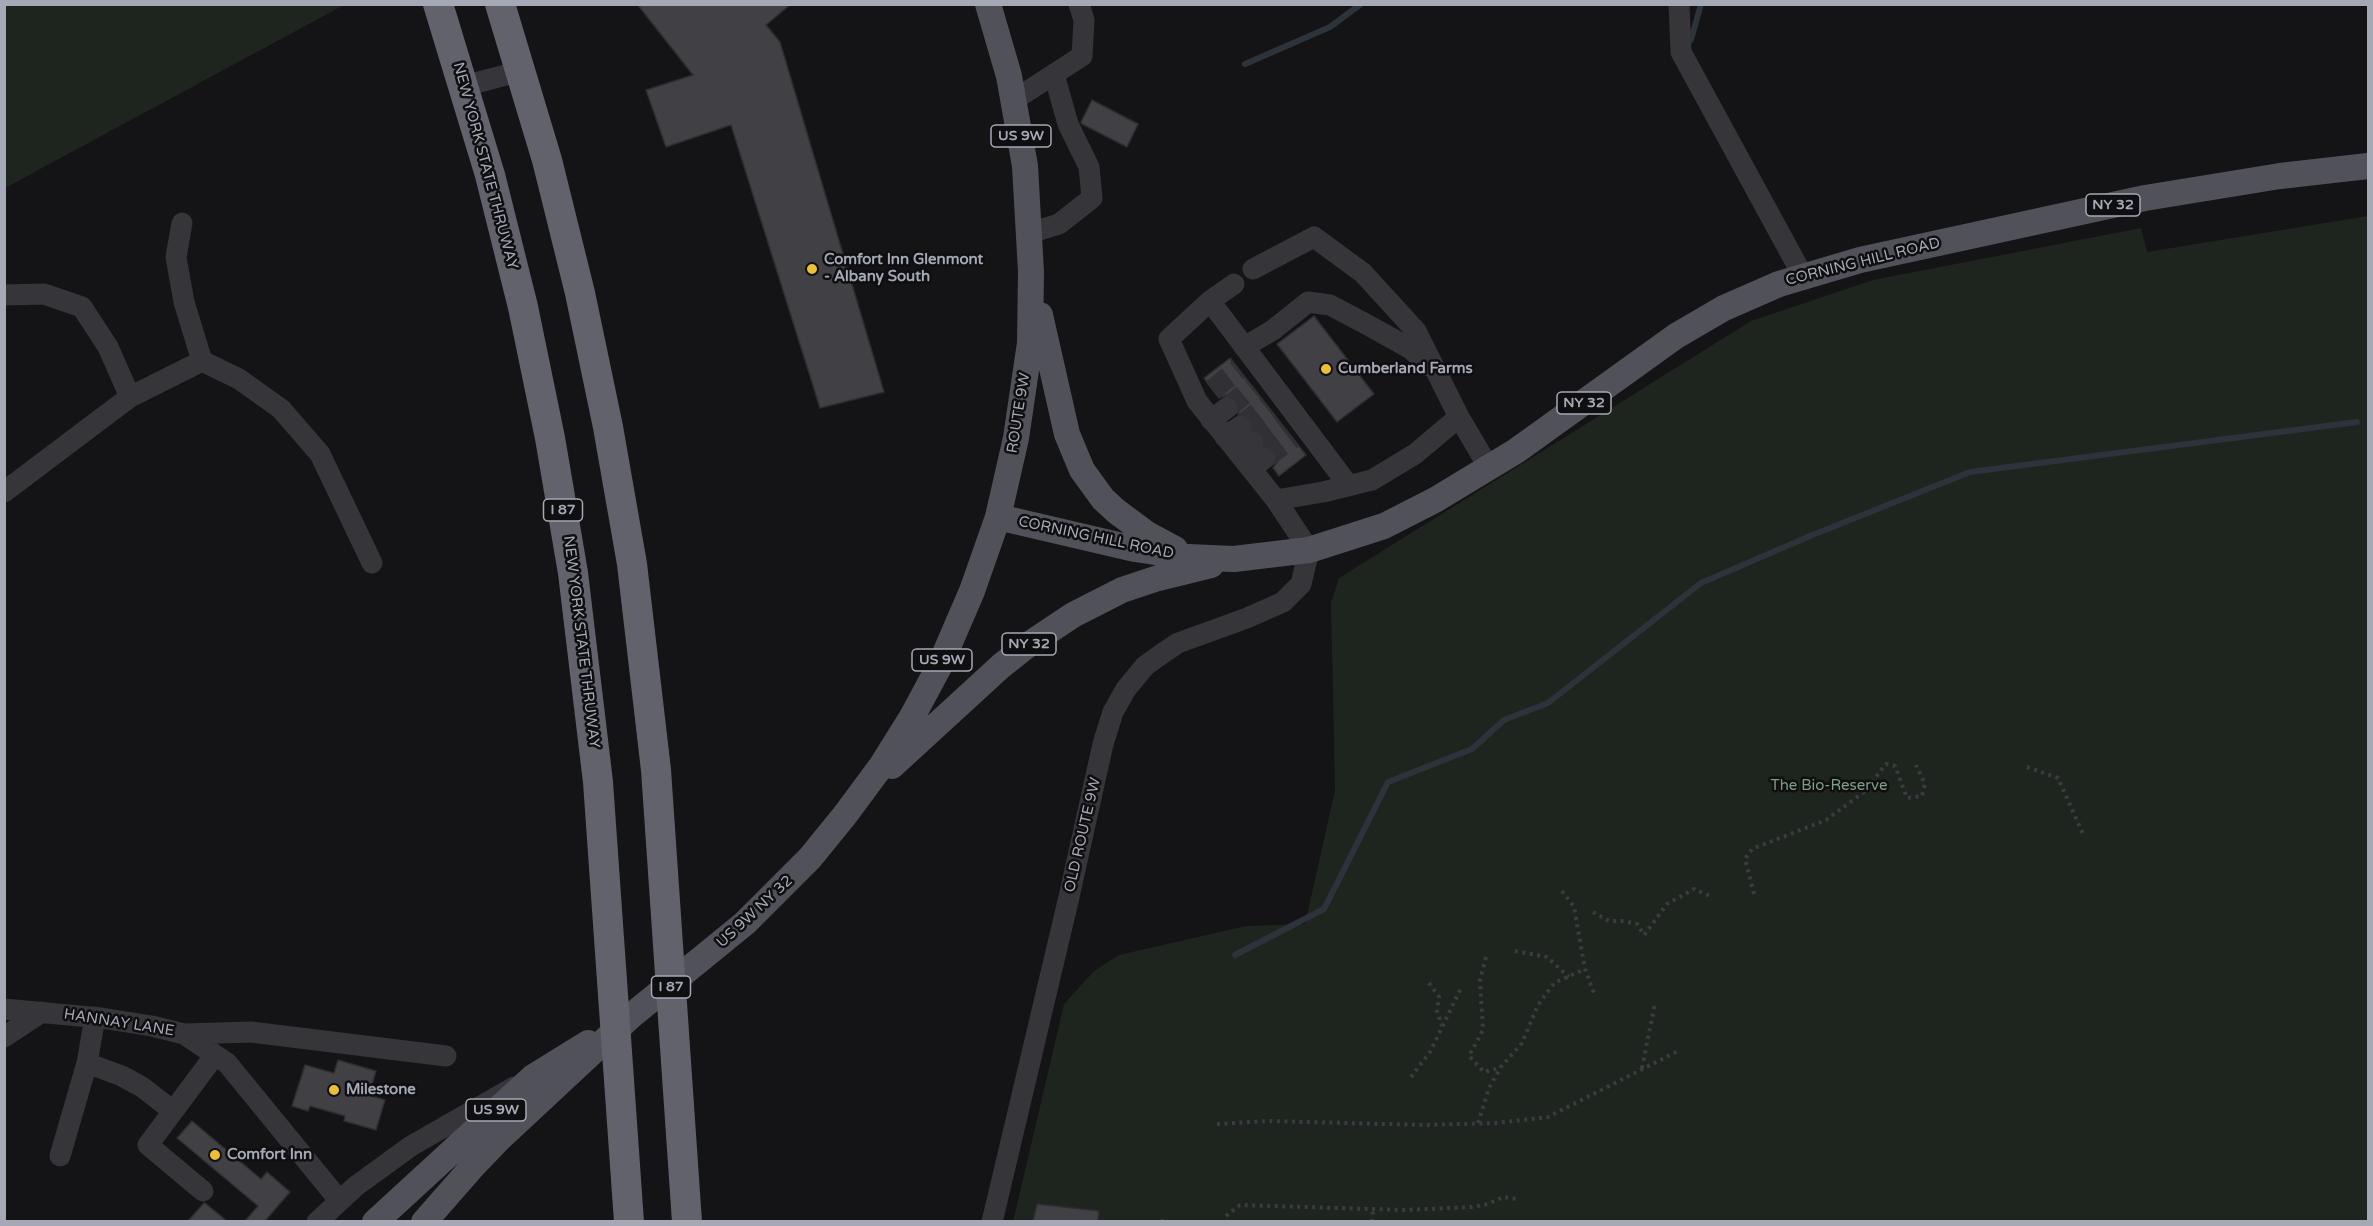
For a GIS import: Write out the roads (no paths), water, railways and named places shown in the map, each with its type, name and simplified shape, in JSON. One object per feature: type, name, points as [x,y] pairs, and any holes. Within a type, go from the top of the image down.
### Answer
[{"type":"highway","name":"NEW YORK STATE THRUWAY","points":[[438,4],[490,175],[523,307],[562,507],[580,616],[592,718],[611,944],[629,1221]]},
{"type":"highway","name":"I 87","points":[[500,4],[547,160],[580,293],[621,496],[650,701],[666,899],[687,1221]]},
{"type":"main road","name":"ROUTE 9W","points":[[863,792],[912,717],[941,663],[976,581],[998,517],[1010,468],[1026,373],[1030,344],[1031,272],[1025,166],[1014,100],[988,4]]},
{"type":"main road","name":"CORNING HILL ROAD","points":[[998,517],[1135,549],[1188,557],[1234,559],[1309,550],[1384,526],[1434,500],[1489,468],[1548,429],[1676,336],[1756,293],[1803,276],[1860,260],[2145,198],[2280,176],[2368,166]]},
{"type":"main road","points":[[1031,272],[1067,434],[1082,470],[1103,499],[1116,511],[1147,534],[1188,557]]},
{"type":"main road","name":"NY 32","points":[[863,792],[1001,666],[1073,615],[1122,590],[1234,559]]},
{"type":"main road","name":"US 9W NY 32","points":[[632,1016],[769,902],[822,844],[863,792]]},
{"type":"main road","name":"US 9W","points":[[375,1221],[532,1077],[632,1016]]},
{"type":"main road","name":"US 9W","points":[[424,1221],[474,1165],[632,1016]]},
{"type":"street","points":[[1014,100],[1082,56],[1084,20],[1079,4]]},
{"type":"street","points":[[1678,4],[1681,51],[1803,276]]},
{"type":"street","points":[[464,86],[521,71]]},
{"type":"street","points":[[1030,233],[1059,224],[1092,198],[1089,167],[1068,124],[1054,74]]},
{"type":"street","points":[[182,223],[176,257],[184,302],[202,361],[239,379],[281,409],[320,454],[372,562]]},
{"type":"street","points":[[1253,269],[1314,237],[1362,273],[1416,331],[1459,417],[1489,468]]},
{"type":"street","points":[[1233,284],[1210,301],[1169,339],[1204,395],[1245,447],[1309,550]]},
{"type":"street","points":[[4,295],[44,294],[82,307],[108,347],[129,397]]},
{"type":"street","points":[[1210,301],[1260,382],[1293,425],[1349,486]]},
{"type":"street","points":[[1245,358],[1273,330],[1308,302],[1330,305],[1411,349],[1436,372]]},
{"type":"street","points":[[4,492],[129,397],[202,361]]},
{"type":"street","points":[[1276,500],[1372,480],[1415,454],[1459,417]]},
{"type":"street","name":"OLD ROUTE 9W","points":[[992,1221],[1103,744],[1113,712],[1126,689],[1162,653],[1178,643],[1283,603],[1301,584],[1309,550]]},
{"type":"street","name":"HANNAY LANE","points":[[4,1009],[95,1017],[152,1026],[184,1034],[226,1063],[339,1200]]},
{"type":"street","points":[[4,1037],[42,1012]]},
{"type":"street","points":[[60,1156],[87,1063],[95,1017]]},
{"type":"street","points":[[184,1034],[251,1032],[446,1056]]},
{"type":"street","points":[[203,1191],[148,1145],[215,1055]]},
{"type":"street","points":[[87,1063],[122,1076],[142,1087],[173,1112]]},
{"type":"street","points":[[317,1221],[339,1200],[411,1146],[532,1077]]},
{"type":"waterway","points":[[1245,64],[1330,27],[1361,4]]},
{"type":"waterway","points":[[1691,40],[1701,4]]},
{"type":"waterway","points":[[1235,955],[1324,909],[1388,782],[1472,749],[1504,720],[1548,703],[1701,583],[1810,536],[1970,472],[2357,422]]},
{"type":"tunnel","points":[[1212,390],[1239,369]]},
{"type":"tunnel","points":[[1227,408],[1253,387]]},
{"type":"tunnel","points":[[1241,426],[1267,405]]},
{"type":"tunnel","points":[[1253,442],[1280,422]]},
{"type":"tunnel","points":[[1265,458],[1292,438]]},
{"type":"place","name":"Comfort Inn Glenmont - Albany South","points":[[812,269]]},
{"type":"place","name":"Cumberland Farms","points":[[1326,369]]},
{"type":"place","name":"Milestone","points":[[334,1090]]},
{"type":"place","name":"Comfort Inn","points":[[215,1155]]},
{"type":"park label","name":"The Bio-Reserve","points":[[1829,786]]}]
